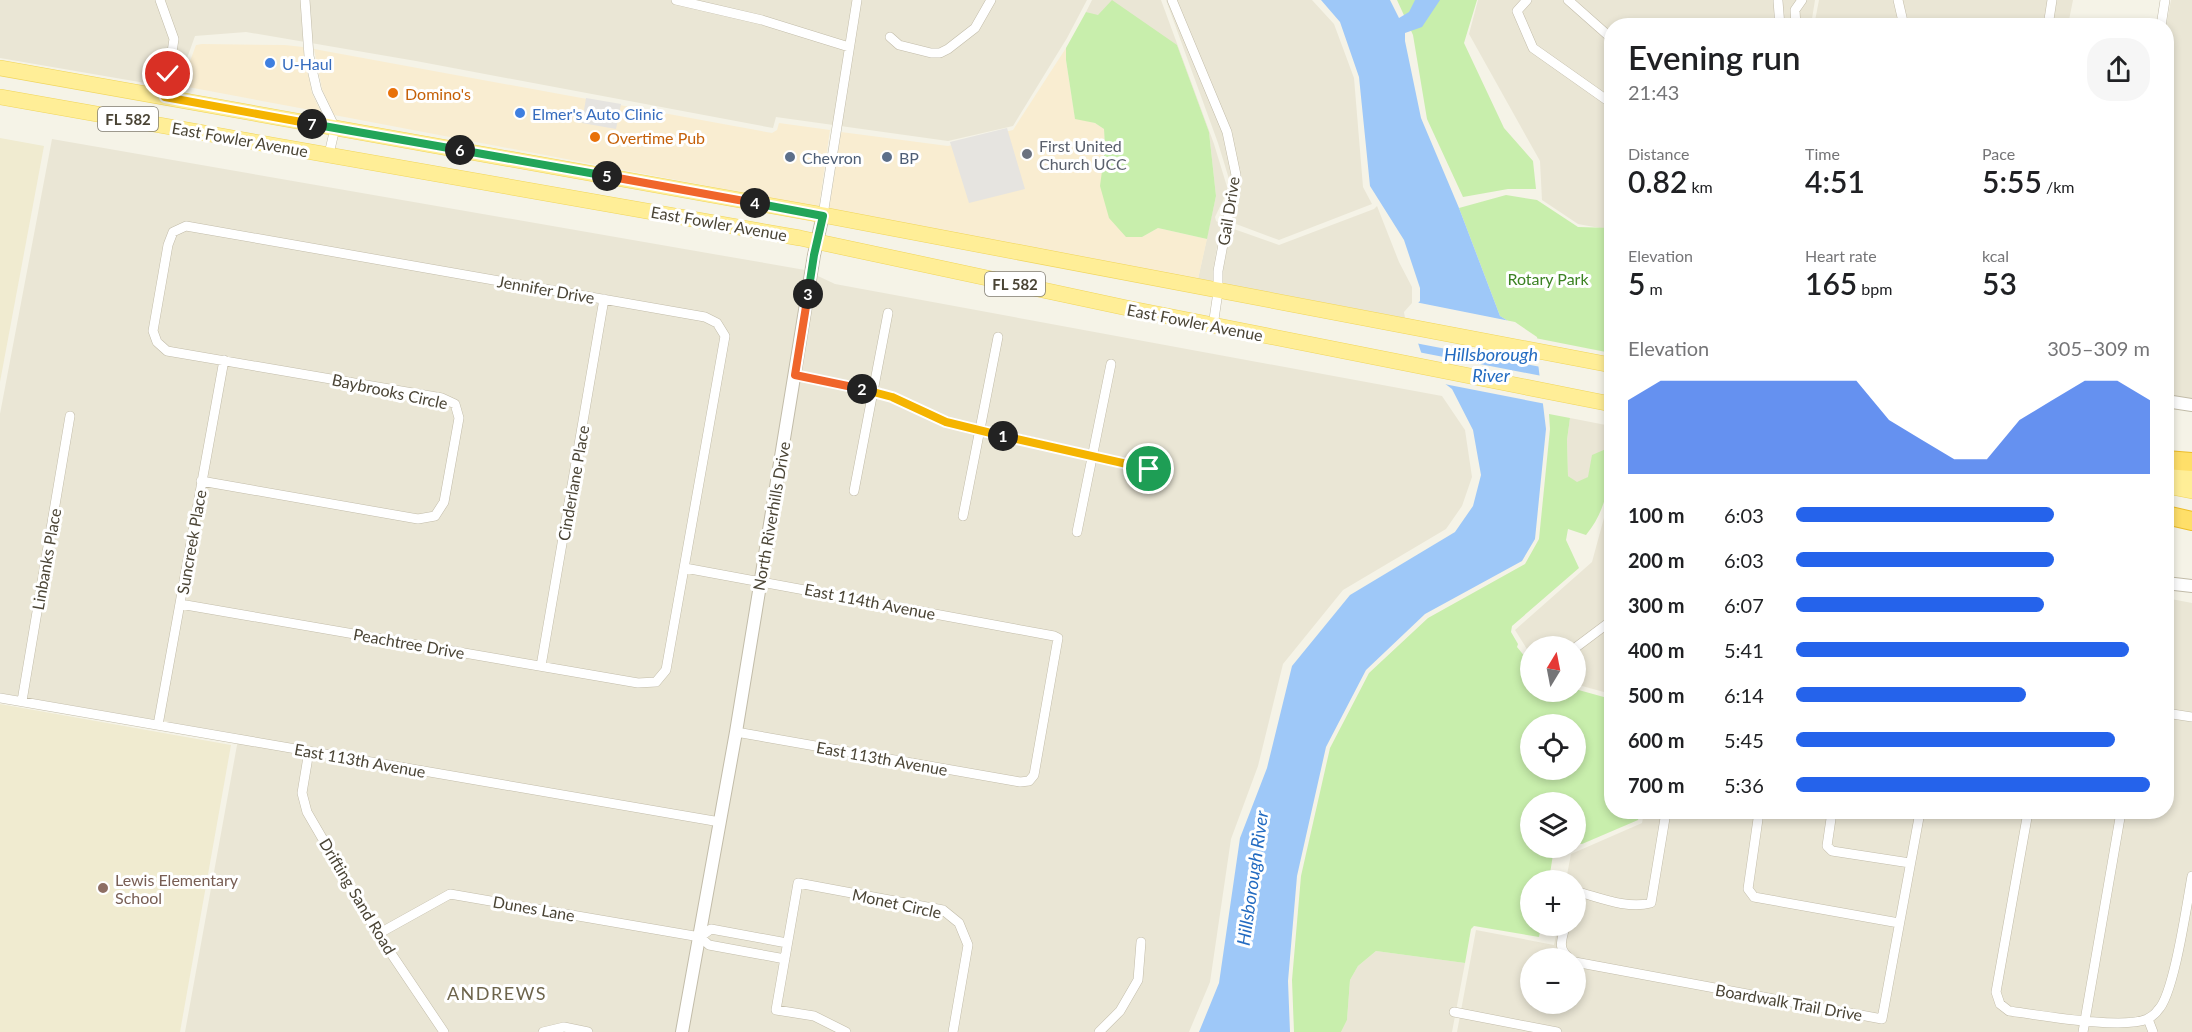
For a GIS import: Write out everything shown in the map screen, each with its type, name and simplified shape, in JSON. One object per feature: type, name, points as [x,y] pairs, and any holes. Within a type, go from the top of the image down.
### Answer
[{"type":"highway","points":[[2174,461],[2192,462]]},
{"type":"highway","points":[[2174,517],[2192,521]]},
{"type":"main road","name":"East Fowler Avenue","points":[[0,68],[823,216],[1604,364]]},
{"type":"main road","name":"East Fowler Avenue","points":[[0,97],[818,242],[1213,326],[1604,402]]},
{"type":"main road","points":[[2174,475],[2192,478]]},
{"type":"main road","points":[[2174,488],[2192,491]]},
{"type":"main road","points":[[2174,509],[2192,512]]},
{"type":"street","points":[[160,0],[174,39],[165,97]]},
{"type":"street","points":[[305,0],[309,56],[317,91],[335,128],[329,154]]},
{"type":"street","points":[[676,0],[762,20],[849,47]]},
{"type":"street","name":"North Riverhills Drive","points":[[682,1032],[736,732],[814,255],[823,216],[856,0]]},
{"type":"street","points":[[890,37],[899,45],[940,53],[975,28],[991,0]]},
{"type":"street","name":"Gail Drive","points":[[1172,0],[1227,132],[1236,174],[1218,271],[1218,292],[1213,326]]},
{"type":"street","points":[[1527,0],[1517,10],[1533,48],[1604,98]]},
{"type":"street","points":[[1568,0],[1604,32]]},
{"type":"street","points":[[1778,0],[1795,10]]},
{"type":"street","points":[[1778,0],[1779,18]]},
{"type":"street","points":[[1796,18],[1795,10],[1802,0]]},
{"type":"street","points":[[1898,0],[1902,18]]},
{"type":"street","points":[[2049,18],[2052,0]]},
{"type":"street","points":[[2162,18],[2165,0]]},
{"type":"street","name":"Jennifer Drive","points":[[224,360],[167,351],[157,342],[153,331],[168,245],[173,232],[186,226],[705,317],[717,323],[725,336],[666,670],[656,682],[638,683]]},
{"type":"street","name":"Cinderlane Place","points":[[541,666],[604,299]]},
{"type":"street","points":[[854,491],[888,314]]},
{"type":"street","points":[[963,516],[998,337]]},
{"type":"street","name":"Baybrooks Circle","points":[[201,481],[418,519],[435,516],[444,501],[446,491],[459,418],[455,404],[442,398],[224,360]]},
{"type":"street","name":"Suncreek Place","points":[[158,725],[224,360]]},
{"type":"street","points":[[1077,532],[1111,364]]},
{"type":"street","points":[[795,375],[873,391],[912,406],[931,417],[980,431],[1149,469]]},
{"type":"street","points":[[2174,402],[2192,405]]},
{"type":"street","name":"Linbanks Place","points":[[22,701],[70,416]]},
{"type":"street","name":"East 114th Avenue","points":[[685,568],[1058,638],[1034,774],[1029,781]]},
{"type":"street","points":[[2174,584],[2192,586]]},
{"type":"street","name":"Peachtree Drive","points":[[180,603],[638,683]]},
{"type":"street","points":[[1586,641],[1604,629]]},
{"type":"street","name":"East 113th Avenue","points":[[0,698],[720,822]]},
{"type":"street","points":[[2174,714],[2192,717]]},
{"type":"street","name":"East 113th Avenue","points":[[736,732],[1020,782],[1029,781]]},
{"type":"street","name":"Drifting Sand Road","points":[[309,751],[302,793],[307,812],[378,933],[444,1032]]},
{"type":"street","points":[[1586,894],[1623,903],[1642,905],[1651,903],[1665,819]]},
{"type":"street","points":[[1758,819],[1748,889],[1754,897],[1899,923]]},
{"type":"street","points":[[1831,819],[1827,846],[1832,851],[1910,863]]},
{"type":"street","name":"Boardwalk Trail Drive","points":[[1586,964],[1882,1019],[1919,819]]},
{"type":"street","points":[[2027,819],[1995,992],[2000,1004],[2009,1011],[2084,1021],[2134,1022],[2148,1019],[2160,1009],[2170,987],[2192,876]]},
{"type":"street","points":[[2083,1032],[2120,819]]},
{"type":"street","name":"Monet Circle","points":[[846,1032],[814,1016],[776,1010],[798,883],[943,910],[959,923],[968,945],[954,1032]]},
{"type":"street","name":"Dunes Lane","points":[[378,933],[450,894],[700,937],[709,945],[785,959]]},
{"type":"street","name":"Dunes Lane","points":[[700,937],[711,929],[788,943]]},
{"type":"street","points":[[1099,1032],[1120,1011],[1138,980],[1141,942]]},
{"type":"street","points":[[1454,1012],[1557,1032]]},
{"type":"street","points":[[2148,1019],[2153,1032]]},
{"type":"street","points":[[1506,1032],[1508,1022]]},
{"type":"street","points":[[543,1032],[564,1027],[588,1032]]},
{"type":"shaded area","points":[[0,0],[1087,0],[1067,38],[1013,126],[948,141],[776,117],[773,128],[416,61],[246,32],[195,36],[186,61],[151,84],[0,58]]},
{"type":"shaded area","points":[[1092,0],[1161,0],[1214,144],[1228,190],[1215,217],[1216,221],[1221,224],[1213,282],[1198,279],[1216,196],[1209,132],[1177,45],[1086,12]]},
{"type":"shaded area","points":[[1166,0],[1312,0],[1334,24],[1354,78],[1363,187],[1372,204],[1279,240],[1220,218],[1233,192],[1218,143]]},
{"type":"shaded area","points":[[1478,0],[1815,0],[1812,18],[1604,18],[1604,229],[1578,224],[1542,200],[1540,161],[1469,34]]},
{"type":"shaded area","points":[[1819,0],[2073,0],[2069,18],[1816,18]]},
{"type":"shaded area","points":[[2171,0],[2192,0],[2192,399],[2174,396],[2174,18],[2168,18]]},
{"type":"shaded area","points":[[196,45],[303,47],[312,93],[321,112],[172,84],[174,75],[189,64]]},
{"type":"shaded area","points":[[1066,48],[1075,118],[1095,123],[1104,129],[1105,148],[1102,162],[1142,237],[1158,228],[1207,239],[1198,279],[829,209],[841,132],[948,146],[1013,130]]},
{"type":"shaded area","points":[[314,49],[772,133],[777,130],[779,123],[830,130],[819,207],[334,115],[322,89]]},
{"type":"shaded area","points":[[586,98],[621,104],[616,129],[582,123]]},
{"type":"shaded area","points":[[1007,128],[1025,189],[969,203],[950,142]]},
{"type":"shaded area","points":[[0,138],[44,146],[0,382]]},
{"type":"shaded area","points":[[52,139],[805,270],[835,284],[1442,396],[1465,430],[1472,477],[1462,506],[1446,529],[1343,590],[1283,664],[1258,766],[1231,839],[1210,982],[1189,1032],[185,1032],[239,734],[0,693],[0,414]]},
{"type":"shaded area","points":[[1377,206],[1399,262],[1412,287],[1412,303],[1404,312],[1405,318],[1223,284],[1231,228],[1279,245]]},
{"type":"shaded area","points":[[1570,418],[1604,425],[1604,452],[1589,477],[1577,483],[1568,476],[1567,440]]},
{"type":"shaded area","points":[[1604,518],[1604,692],[1586,687],[1586,636],[1520,636],[1520,638],[1515,630],[1592,562]]},
{"type":"shaded area","points":[[2174,600],[2192,603],[2192,1032],[1457,1032],[1476,930],[1554,945],[1556,936],[1586,936],[1586,870],[1568,870],[1570,858],[1586,858],[1586,847],[1642,823],[1643,819],[2174,819]]},
{"type":"shaded area","name":"Lewis Elementary School","points":[[0,704],[231,745],[180,1032],[0,1032]]},
{"type":"shaded area","points":[[1376,951],[1465,963],[1452,1032],[1341,1032],[1347,1020],[1350,980],[1358,966]]},
{"type":"green space","points":[[1112,0],[1177,45],[1209,132],[1216,196],[1207,239],[1158,228],[1142,237],[1126,237],[1109,218],[1100,186],[1105,148],[1104,129],[1095,123],[1075,119],[1066,48],[1086,12],[1098,15]]},
{"type":"green space","points":[[1397,0],[1477,0],[1464,43],[1504,128],[1533,161],[1536,189],[1508,189],[1463,197],[1427,119],[1413,35]]},
{"type":"green space","name":"Rotary Park","points":[[1506,195],[1537,200],[1578,227],[1604,228],[1604,352],[1535,338],[1500,316],[1459,208]]},
{"type":"green space","points":[[1549,414],[1570,418],[1567,440],[1568,476],[1577,482],[1588,477],[1592,455],[1604,450],[1604,502],[1586,535],[1568,529],[1566,540],[1579,568],[1512,626],[1511,632],[1520,651],[1520,702],[1586,702],[1586,692],[1604,697],[1604,819],[1638,820],[1586,842],[1586,792],[1520,792],[1520,858],[1552,858],[1551,870],[1520,870],[1520,934],[1474,926],[1471,929],[1465,963],[1376,951],[1358,966],[1350,980],[1347,1020],[1341,1032],[1294,1032],[1292,980],[1301,876],[1330,748],[1369,673],[1428,618],[1525,564],[1539,539],[1550,429]]},
{"type":"water","name":"Hillsborough River","points":[[1321,0],[1390,0],[1399,18],[1409,12],[1415,0],[1440,0],[1422,27],[1405,33],[1405,41],[1421,118],[1459,208],[1500,316],[1535,338],[1546,429],[1535,539],[1522,561],[1425,614],[1366,670],[1326,747],[1297,876],[1288,981],[1290,1032],[1199,1032],[1219,983],[1240,838],[1267,768],[1292,666],[1350,595],[1455,532],[1473,506],[1481,475],[1473,430],[1452,389],[1427,370],[1408,313],[1420,301],[1420,288],[1404,240],[1370,186],[1359,77],[1340,22]]},
{"type":"pier","points":[[1415,302],[1515,322],[1537,337],[1541,367],[1415,343],[1405,314]]},
{"type":"pier","points":[[1418,352],[1542,376],[1546,404],[1439,383],[1425,372]]},
{"type":"place","name":"U-Haul","points":[[270,63]]},
{"type":"place","name":"Domino's","points":[[393,93]]},
{"type":"place","name":"Elmer's Auto Clinic","points":[[520,113]]},
{"type":"place","name":"Overtime Pub","points":[[595,137]]},
{"type":"place","name":"First United Church UCC","points":[[1027,154]]},
{"type":"place","name":"Chevron","points":[[790,157]]},
{"type":"place","name":"BP","points":[[887,157]]},
{"type":"place","name":"Lewis Elementary School","points":[[103,888]]},
{"type":"district","name":"ANDREWS","points":[[497,993]]},
{"type":"route","points":[[168,74],[165,97],[823,216],[814,255],[795,375],[873,391],[892,397],[946,422],[1149,469]]}]
